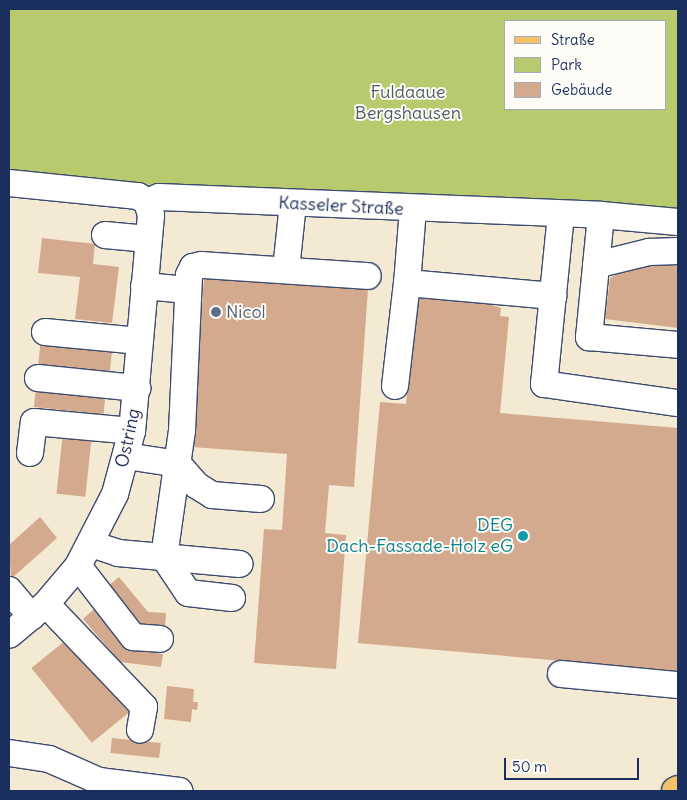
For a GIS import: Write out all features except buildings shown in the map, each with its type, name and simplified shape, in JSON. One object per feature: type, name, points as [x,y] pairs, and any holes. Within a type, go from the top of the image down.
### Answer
[{"type":"street","name":"Kasseler Straße","points":[[9,183],[138,196],[147,202],[159,197],[413,209],[601,215],[678,222]]},
{"type":"street","name":"Ostring","points":[[9,636],[39,610],[85,555],[115,494],[129,443],[137,388],[151,216],[147,202]]},
{"type":"street","points":[[286,270],[294,203]]},
{"type":"street","points":[[395,386],[413,209]]},
{"type":"street","points":[[561,214],[544,384],[678,403]]},
{"type":"street","points":[[601,215],[589,337],[678,345]]},
{"type":"street","points":[[105,235],[148,239]]},
{"type":"street","points":[[596,265],[649,252],[678,251]]},
{"type":"street","points":[[232,598],[188,593],[164,557],[178,464],[188,355],[188,275],[193,268],[202,265],[368,276]]},
{"type":"street","points":[[406,283],[553,296]]},
{"type":"street","points":[[144,286],[188,290]]},
{"type":"street","points":[[45,332],[140,341]]},
{"type":"street","points":[[38,378],[137,388]]},
{"type":"street","points":[[30,453],[34,422],[129,443],[178,464],[196,485],[212,495],[261,499]]},
{"type":"street","points":[[160,639],[134,637],[85,555],[118,553],[240,564]]},
{"type":"street","points":[[9,590],[39,610],[144,707],[140,730]]},
{"type":"street","points":[[561,674],[678,685]]},
{"type":"street","points":[[50,739],[79,772]]},
{"type":"street","points":[[9,753],[49,759],[99,781],[175,791]]},
{"type":"green space","name":"Fuldaaue Bergshausen","points":[[9,9],[678,9],[678,210],[156,188],[9,172]]},
{"type":"place","name":"Nicol","points":[[216,312]]},
{"type":"place","name":"DEG Dach-Fassade-Holz eG","points":[[523,536]]}]
